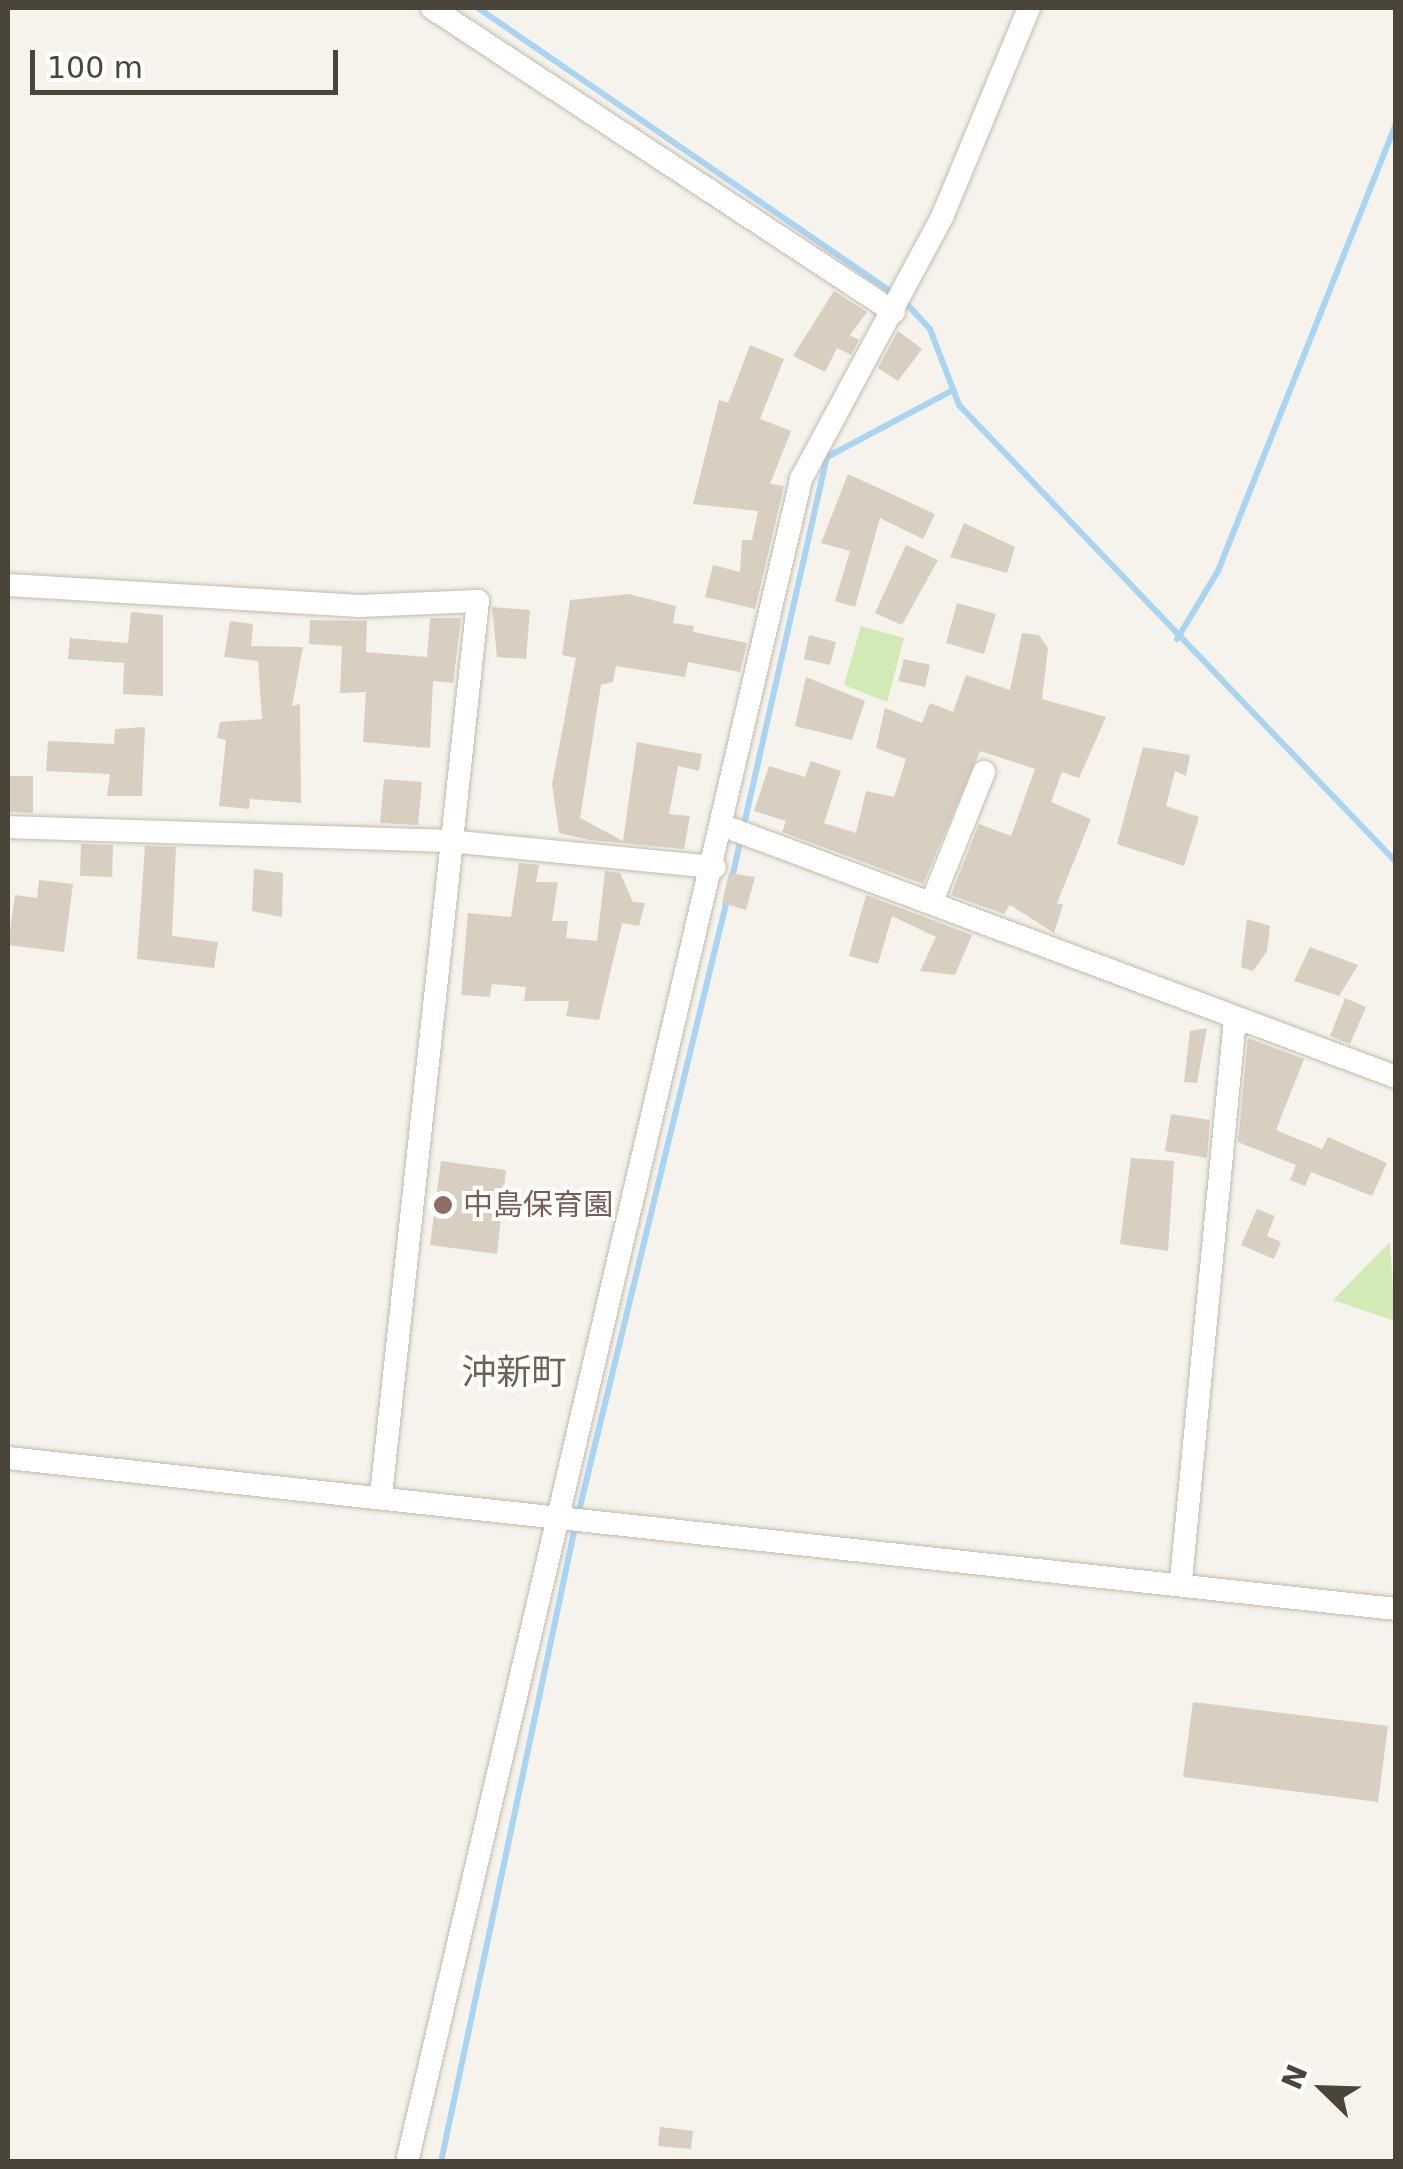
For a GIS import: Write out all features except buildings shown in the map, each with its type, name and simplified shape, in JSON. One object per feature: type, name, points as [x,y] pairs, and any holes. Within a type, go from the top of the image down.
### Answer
[{"type":"street","points":[[432,8],[894,312]]},
{"type":"street","points":[[407,2162],[715,868],[801,479],[894,312],[1029,8]]},
{"type":"street","points":[[8,585],[360,606],[478,602],[448,841],[380,1496]]},
{"type":"street","points":[[934,898],[984,772]]},
{"type":"street","points":[[724,826],[934,898],[1235,1019],[1396,1077]]},
{"type":"street","points":[[8,827],[448,841],[715,868]]},
{"type":"street","points":[[1181,1580],[1235,1019]]},
{"type":"street","points":[[8,1458],[1181,1580],[1396,1609]]},
{"type":"green space","points":[[861,626],[904,638],[887,702],[844,685]]},
{"type":"green space","points":[[1390,1242],[1395,1321],[1333,1300]]},
{"type":"waterway","points":[[478,8],[893,293]]},
{"type":"waterway","points":[[1177,639],[1218,571],[1396,123]]},
{"type":"waterway","points":[[903,300],[930,329],[959,405],[1396,862]]},
{"type":"waterway","points":[[732,878],[827,457],[953,390]]},
{"type":"waterway","points":[[578,1515],[727,900]]},
{"type":"waterway","points":[[441,2162],[575,1527]]},
{"type":"place","name":"中島保育園","points":[[443,1205]]},
{"type":"district","name":"沖新町","points":[[514,1372]]}]
